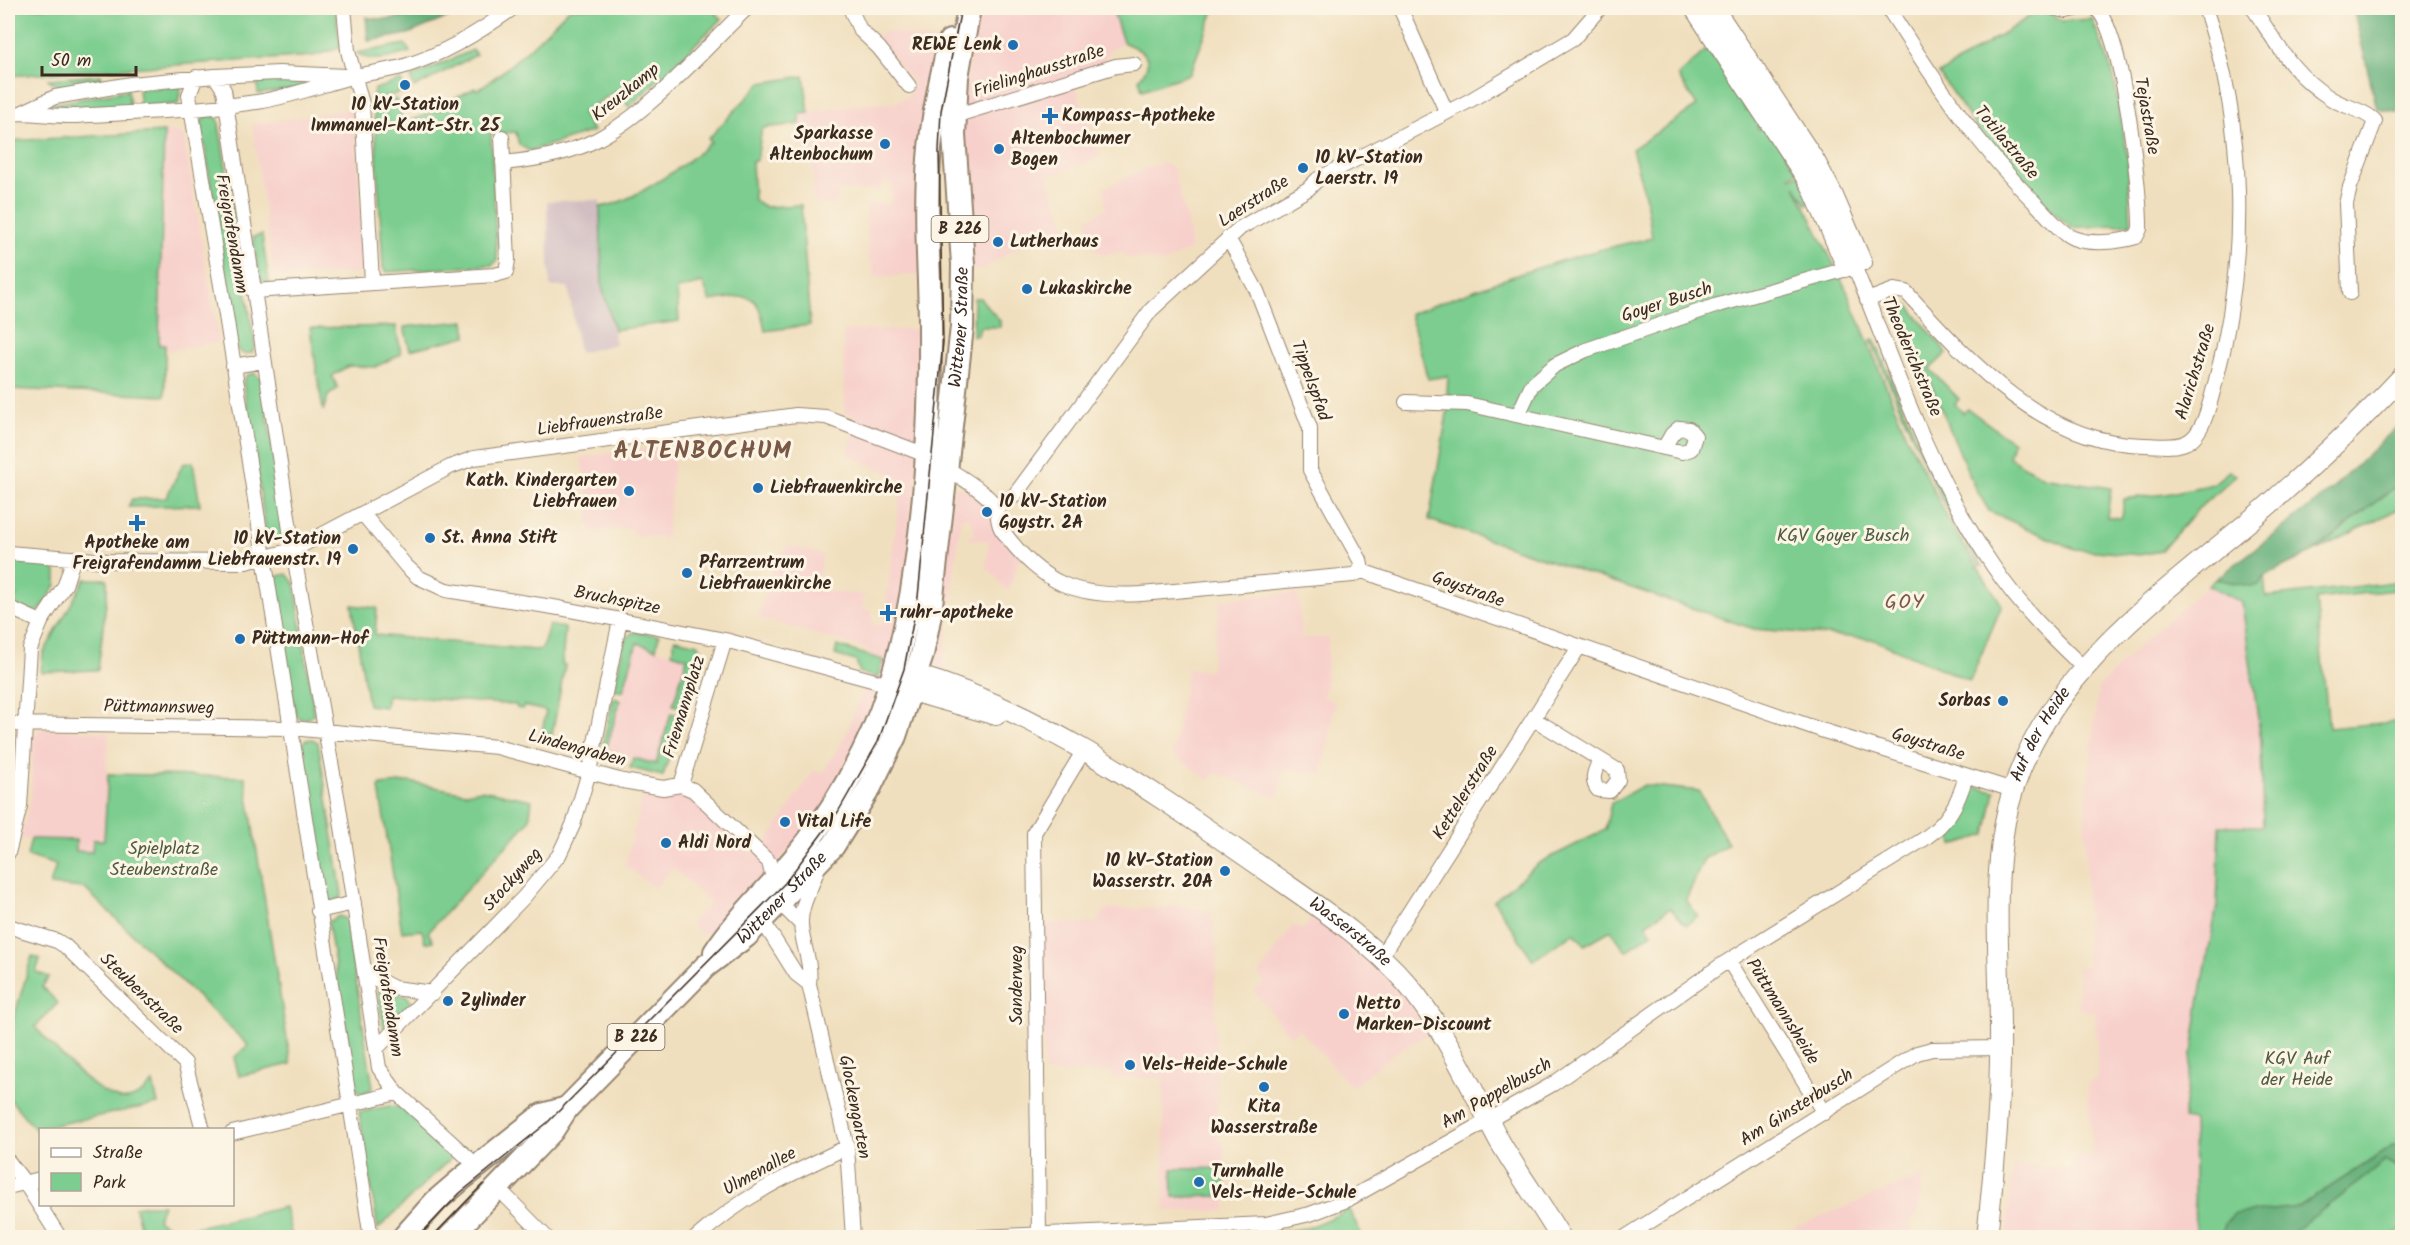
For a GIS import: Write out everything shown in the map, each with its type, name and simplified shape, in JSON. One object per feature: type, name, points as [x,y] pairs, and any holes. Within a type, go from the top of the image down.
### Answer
[{"type":"main road","name":"Wittener Straße","points":[[449,1238],[552,1131],[567,1108],[706,966],[746,936],[762,920],[776,892],[850,776],[899,684],[930,614],[963,304],[942,74],[959,8]]},
{"type":"main road","name":"Wittener Straße","points":[[706,966],[734,924],[820,861],[846,827],[876,776],[895,736],[901,648],[913,579],[926,455],[930,338],[928,174],[957,77],[969,8]]},
{"type":"main road","name":"Auf der Heide","points":[[1987,1238],[1997,1131],[2000,1048],[1998,872],[2013,790],[2037,735],[2084,668],[2140,612],[2333,448],[2403,377]]},
{"type":"main road","points":[[926,455],[946,468]]},
{"type":"main road","name":"Wasserstraße","points":[[899,684],[1037,726],[1084,750],[1306,898],[1366,942],[1381,956],[1424,1008],[1488,1119],[1561,1238]]},
{"type":"main road","name":"Wittener Straße","points":[[403,1238],[436,1201],[477,1166],[542,1115],[567,1108]]},
{"type":"main road","points":[[477,1166],[498,1188]]},
{"type":"street","points":[[344,8],[348,51],[362,104],[372,282]]},
{"type":"street","points":[[8,114],[23,112],[56,117],[191,108],[226,105],[310,91],[354,76],[405,66],[436,54],[473,35],[513,8]]},
{"type":"street","name":"Kreuzkamp","points":[[504,163],[564,152],[610,132],[648,102],[747,8]]},
{"type":"street","points":[[850,8],[860,30],[879,48],[909,86]]},
{"type":"street","points":[[1400,8],[1446,111]]},
{"type":"street","name":"Laerstraße","points":[[996,508],[1014,496],[1151,310],[1228,238],[1275,206],[1308,189],[1318,179],[1469,101],[1573,39],[1600,8]]},
{"type":"street","name":"Theoderichstraße","points":[[1691,8],[1809,187],[1855,267]]},
{"type":"street","name":"Theoderichstraße","points":[[1705,8],[1733,41],[1821,168],[1835,193],[1855,267],[1867,300],[1934,458],[1969,529],[1998,574],[2036,622],[2084,668]]},
{"type":"street","name":"Theoderichstraße","points":[[1717,8],[1733,41]]},
{"type":"street","name":"Totilastraße","points":[[1888,8],[1953,108],[1991,158],[2066,234],[2085,241],[2136,237]]},
{"type":"street","points":[[2053,8],[2067,11],[2080,8]]},
{"type":"street","name":"Tejastraße","points":[[2095,8],[2100,10],[2108,32],[2129,118],[2139,186],[2140,229],[2136,237]]},
{"type":"street","name":"Alarichstraße","points":[[1867,300],[1894,290],[1906,292],[1965,356],[2029,407],[2064,428],[2103,440],[2135,444],[2172,445],[2185,443],[2192,438],[2205,416],[2224,349],[2233,299],[2238,243],[2235,146],[2230,109],[2205,8]]},
{"type":"street","points":[[2253,8],[2290,65],[2300,76],[2333,100],[2375,121],[2350,186],[2346,204],[2349,293]]},
{"type":"street","name":"Frielinghausstraße","points":[[945,116],[1116,66],[1134,64]]},
{"type":"street","points":[[23,112],[55,97],[196,77],[279,73],[354,76]]},
{"type":"street","name":"Freigrafendamm","points":[[215,76],[224,90],[293,550],[354,903],[379,1068],[397,1093],[477,1166]]},
{"type":"street","name":"Freigrafendamm","points":[[196,77],[189,95],[371,1238]]},
{"type":"street","points":[[253,291],[495,275],[506,272],[508,260],[502,137]]},
{"type":"street","name":"Tippelspfad","points":[[1228,238],[1257,291],[1310,428],[1310,470],[1360,560],[1362,571]]},
{"type":"street","name":"Goyer Busch","points":[[1518,415],[1532,385],[1555,364],[1586,350],[1714,306],[1855,267]]},
{"type":"street","points":[[233,366],[264,361]]},
{"type":"street","points":[[1406,402],[1450,401],[1664,447]]},
{"type":"street","name":"Liebfrauenstraße","points":[[293,550],[450,467],[474,458],[796,416],[826,417],[926,455]]},
{"type":"street","points":[[946,468],[975,487],[996,508],[1001,529],[1034,566],[1061,584],[1092,595],[1117,596],[1257,584],[1353,575],[1362,571]]},
{"type":"street","name":"Bruchspitze","points":[[363,514],[405,566],[431,585],[459,594],[725,639],[899,684]]},
{"type":"street","points":[[8,553],[73,560],[202,563],[246,562],[293,550]]},
{"type":"street","points":[[8,854],[20,806],[30,649],[40,622],[64,585],[73,560]]},
{"type":"street","name":"Goystraße","points":[[1362,571],[1832,734],[2013,790]]},
{"type":"street","points":[[8,607],[40,622]]},
{"type":"street","points":[[589,772],[620,620]]},
{"type":"street","name":"Friemannplatz","points":[[681,785],[725,639]]},
{"type":"street","name":"Kettelerstraße","points":[[1381,956],[1579,647]]},
{"type":"street","points":[[1534,719],[1599,760]]},
{"type":"street","name":"Püttmannsweg","points":[[8,724],[291,729]]},
{"type":"street","points":[[291,729],[325,732]]},
{"type":"street","name":"Lindengraben","points":[[325,732],[497,747],[589,772],[663,788],[681,785]]},
{"type":"street","name":"Sanderweg","points":[[1039,1234],[1034,833],[1084,750]]},
{"type":"street","name":"Stockyweg","points":[[376,1049],[433,993],[548,871],[567,839],[589,772]]},
{"type":"street","name":"Am Pappelbusch","points":[[958,1238],[1039,1234],[1151,1233],[1266,1224],[1310,1214],[1347,1200],[1563,1078],[1729,961],[1937,829],[1954,808],[1966,776]]},
{"type":"street","points":[[681,785],[693,790],[770,862],[776,892],[801,924]]},
{"type":"street","name":"Glockengarten","points":[[820,861],[806,896],[801,924],[811,966],[809,984],[847,1148],[853,1238]]},
{"type":"street","points":[[318,911],[354,903]]},
{"type":"street","points":[[762,920],[796,974],[809,984]]},
{"type":"street","name":"Steubenstraße","points":[[8,926],[57,941],[65,946],[185,1063],[201,1128]]},
{"type":"street","name":"Püttmannsheide","points":[[1729,961],[1824,1113]]},
{"type":"street","points":[[365,973],[394,988],[433,993]]},
{"type":"street","name":"Am Ginsterbusch","points":[[1624,1238],[1927,1050],[2000,1048]]},
{"type":"street","points":[[234,1133],[397,1093]]},
{"type":"street","name":"Ulmenallee","points":[[696,1238],[724,1212],[754,1192],[847,1148]]},
{"type":"street","points":[[8,1161],[39,1205]]},
{"type":"street","points":[[8,1187],[39,1179]]},
{"type":"street","points":[[498,1188],[547,1238]]},
{"type":"street","points":[[40,1206],[60,1238]]},
{"type":"shaded area","points":[[977,8],[1112,8],[1123,42],[1109,51],[1102,65],[1075,85],[1101,157],[1048,177],[1071,239],[1051,248],[1044,230],[983,269],[968,270],[961,120]]},
{"type":"shaded area","points":[[889,31],[938,41],[935,55],[939,59],[923,417],[903,604],[881,694],[819,815],[724,925],[717,925],[710,934],[701,934],[690,923],[710,903],[674,868],[654,888],[625,865],[643,795],[669,799],[681,792],[689,794],[757,857],[814,770],[822,774],[846,735],[867,675],[883,660],[867,654],[868,649],[759,618],[773,562],[790,545],[823,555],[815,590],[864,595],[862,609],[872,611],[873,625],[883,626],[902,480],[848,455],[856,417],[845,413],[843,331],[919,329],[919,275],[874,277],[873,262],[869,262],[866,204],[891,203],[891,183],[881,183],[881,190],[838,191],[838,204],[813,204],[813,153],[809,150],[801,150],[800,114],[864,104],[894,103],[908,97],[913,83],[875,36]]},
{"type":"shaded area","points":[[354,109],[364,268],[358,273],[279,277],[273,272],[252,124]]},
{"type":"shaded area","points":[[174,131],[184,137],[219,342],[165,351],[164,345],[159,345],[164,132]]},
{"type":"shaded area","points":[[1162,163],[1173,168],[1186,215],[1191,249],[1159,265],[1156,260],[1126,258],[1123,251],[1103,255],[1094,249],[1087,219],[1106,209],[1104,188],[1143,169]]},
{"type":"shaded area","points":[[600,200],[602,286],[616,344],[579,353],[568,287],[550,287],[547,201]]},
{"type":"shaded area","name":"Kath. Kindergarten Liebfrauen","points":[[676,445],[666,538],[633,535],[631,528],[591,532],[588,520],[589,494],[587,494],[581,457]]},
{"type":"shaded area","points":[[957,487],[966,489],[979,498],[1020,557],[1008,592],[990,570],[986,570],[989,541],[968,539],[969,534],[975,535],[975,529],[970,523],[970,518],[961,517],[942,675],[933,670],[928,661],[953,489]]},
{"type":"shaded area","points":[[2208,585],[2242,602],[2261,741],[2263,826],[2220,827],[2217,907],[2199,1002],[2183,1118],[2193,1120],[2195,1237],[2006,1238],[2012,1165],[2072,1169],[2073,1158],[2092,1157],[2088,1084],[2098,1077],[2095,1013],[2079,1008],[2077,967],[2087,967],[2085,814],[2098,688],[2143,642]]},
{"type":"shaded area","points":[[1298,593],[1302,638],[1329,638],[1324,698],[1335,702],[1323,774],[1284,769],[1278,798],[1216,773],[1209,780],[1172,754],[1188,668],[1210,671],[1221,599]]},
{"type":"shaded area","points":[[637,643],[687,658],[656,765],[606,750]]},
{"type":"shaded area","points":[[40,729],[109,732],[104,840],[93,852],[76,851],[76,840],[20,839],[31,799],[33,737]]},
{"type":"shaded area","name":"Vels-Heide-Schule","points":[[1168,905],[1215,911],[1209,919],[1214,923],[1214,945],[1218,948],[1215,985],[1217,1140],[1222,1140],[1224,1149],[1226,1210],[1165,1211],[1163,1078],[1113,1078],[1112,1072],[1044,1073],[1042,924],[1096,923],[1106,909],[1167,908]]},
{"type":"shaded area","points":[[1315,913],[1358,945],[1399,987],[1426,1026],[1426,1036],[1402,1048],[1351,1087],[1299,1029],[1290,1036],[1254,991],[1265,982],[1258,976],[1293,925],[1303,930]]},
{"type":"shaded area","points":[[1924,1175],[1917,1216],[1909,1222],[1915,1237],[1771,1237]]},
{"type":"green space","points":[[8,8],[335,8],[340,48],[313,56],[8,76]]},
{"type":"green space","points":[[431,8],[470,8],[408,34],[368,41],[366,17],[391,19]]},
{"type":"green space","points":[[570,8],[711,8],[722,19],[629,107],[617,90],[582,113],[593,131],[530,151],[519,145],[516,132],[491,134],[497,261],[492,265],[386,272],[383,268],[374,108],[396,99],[404,123],[444,108],[443,104],[475,88],[477,90],[503,72]]},
{"type":"green space","points":[[1112,8],[1215,8],[1190,74],[1142,90],[1139,79],[1147,66],[1146,56],[1123,42]]},
{"type":"green space","points":[[2043,8],[2062,21],[2092,19],[2113,74],[2128,159],[2131,224],[2071,228],[2003,165],[1939,74]]},
{"type":"green space","points":[[2353,8],[2402,8],[2402,113],[2377,109]]},
{"type":"green space","points":[[405,44],[410,52],[390,58],[369,59],[357,53]]},
{"type":"green space","name":"KGV Goyer Busch","points":[[1709,47],[1713,59],[1717,57],[1732,72],[1724,77],[1727,80],[1734,75],[1749,101],[1743,105],[1746,111],[1753,106],[1765,121],[1757,127],[1759,129],[1767,124],[1797,171],[1790,176],[1791,178],[1799,174],[1814,201],[1807,204],[1795,186],[1847,291],[1907,437],[1952,527],[2002,605],[1970,681],[1872,639],[1754,629],[1429,520],[1450,396],[1447,393],[1448,376],[1428,379],[1410,314],[1560,261],[1652,238],[1646,199],[1632,149],[1697,106],[1678,76]]},
{"type":"green space","points":[[473,50],[476,55],[414,88],[411,77]]},
{"type":"green space","points":[[101,75],[101,81],[60,88],[48,79]]},
{"type":"green space","points":[[804,76],[809,113],[800,114],[800,124],[762,128],[757,160],[752,162],[754,200],[765,207],[801,205],[810,325],[765,331],[759,307],[755,301],[742,297],[710,301],[703,283],[677,289],[679,321],[614,330],[602,286],[600,207],[627,199],[643,191],[688,161],[711,142],[708,139],[761,83]]},
{"type":"green space","points":[[302,78],[307,82],[303,88],[258,94],[257,80]]},
{"type":"green space","points":[[401,80],[405,91],[370,102],[375,89]]},
{"type":"green space","points":[[181,86],[178,104],[140,107],[138,89]]},
{"type":"green space","points":[[128,90],[130,107],[57,112],[53,108],[54,104]]},
{"type":"green space","points":[[208,114],[218,118],[255,346],[252,353],[243,354],[237,349],[201,122]]},
{"type":"green space","points":[[164,132],[159,345],[165,345],[165,396],[8,389],[8,141]]},
{"type":"green space","points":[[262,235],[269,282],[263,281],[259,276],[253,237]]},
{"type":"green space","points":[[974,298],[980,298],[1000,321],[1000,327],[980,327],[978,335],[973,336]]},
{"type":"green space","points":[[1905,305],[1909,306],[1947,353],[1930,369],[1959,399],[1955,404],[1963,413],[1968,409],[2013,442],[2009,457],[2043,477],[2111,488],[2107,517],[2122,518],[2124,499],[2166,494],[2213,484],[2229,471],[2236,475],[2198,509],[2161,551],[2139,555],[2075,549],[1989,511],[1974,486],[1900,311]]},
{"type":"green space","points":[[465,321],[467,336],[410,350],[404,327]]},
{"type":"green space","points":[[396,326],[401,354],[375,367],[348,366],[332,376],[338,388],[328,396],[323,411],[310,328]]},
{"type":"green space","points":[[1874,339],[1924,456],[1983,566],[1980,566],[1964,539],[1934,483],[1871,340]]},
{"type":"green space","points":[[254,373],[261,379],[286,528],[282,539],[272,540],[266,531],[243,382],[247,375]]},
{"type":"green space","points":[[2402,422],[2401,482],[2313,552],[2264,576],[2259,585],[2250,586],[2216,579],[2324,496]]},
{"type":"green space","points":[[193,462],[200,505],[128,507],[132,499],[166,498],[183,464]]},
{"type":"green space","points":[[2401,482],[2402,507],[2313,552]]},
{"type":"green space","points":[[8,560],[40,562],[56,571],[56,585],[40,610],[33,612],[13,606],[16,595],[8,590]]},
{"type":"green space","points":[[287,574],[295,584],[314,713],[309,718],[302,719],[296,716],[274,587],[278,576]]},
{"type":"green space","name":"KGV Auf der Heide","points":[[2264,576],[2266,597],[2402,581],[2402,589],[2316,599],[2329,728],[2402,721],[2402,1229],[2388,1238],[2195,1237],[2193,1121],[2183,1119],[2199,1003],[2217,906],[2220,826],[2263,826],[2261,741],[2242,603],[2208,585],[2216,579],[2250,586]]},
{"type":"green space","points":[[85,579],[107,579],[98,670],[41,672],[43,654]]},
{"type":"green space","points":[[352,605],[377,608],[375,635],[535,650],[542,649],[549,625],[565,628],[562,664],[565,665],[552,735],[542,733],[546,711],[524,706],[523,709],[517,708],[516,705],[387,695],[385,707],[368,705]]},
{"type":"green space","points":[[633,632],[659,635],[656,649],[637,643],[623,691],[614,689],[624,641]]},
{"type":"green space","points":[[675,639],[698,644],[702,650],[684,708],[673,705],[687,658],[672,653]]},
{"type":"green space","points":[[837,646],[883,660],[878,678],[860,673],[856,661],[835,655]]},
{"type":"green space","points":[[613,699],[620,701],[606,750],[625,756],[623,766],[608,759],[602,748]]},
{"type":"green space","points":[[671,713],[682,716],[663,776],[630,768],[633,758],[656,764]]},
{"type":"green space","points":[[312,739],[318,742],[342,895],[333,902],[325,900],[301,746],[305,740]]},
{"type":"green space","name":"Spielplatz Steubenstraße","points":[[108,774],[245,777],[291,1064],[239,1076],[234,1058],[248,1045],[84,888],[50,885],[56,865],[27,856],[31,839],[76,840],[76,851],[92,852],[93,840],[104,840]]},
{"type":"green space","points":[[409,782],[466,793],[481,790],[532,800],[529,821],[428,932],[433,941],[425,943],[422,930],[402,932],[379,788],[381,785]]},
{"type":"green space","points":[[1644,785],[1699,791],[1728,844],[1704,859],[1686,900],[1698,916],[1686,925],[1670,908],[1646,924],[1652,933],[1626,951],[1611,930],[1585,945],[1574,933],[1533,960],[1494,901],[1539,863],[1605,830],[1611,803]]},
{"type":"green space","points":[[1970,786],[1995,791],[1986,835],[1953,845],[1949,827],[1959,816]]},
{"type":"green space","points":[[339,916],[346,919],[373,1088],[362,1094],[356,1090],[328,922]]},
{"type":"green space","points":[[32,956],[40,959],[36,972],[49,977],[42,987],[58,1003],[35,1027],[75,1069],[99,1089],[110,1095],[126,1099],[138,1095],[153,1083],[158,1104],[35,1129],[8,1097],[8,1038]]},
{"type":"green space","points":[[378,989],[407,996],[412,1003],[388,1029],[384,1028]]},
{"type":"green space","points":[[389,1106],[399,1107],[417,1116],[453,1152],[452,1157],[378,1229],[359,1112]]},
{"type":"green space","points":[[2395,1145],[2402,1149],[2402,1170],[2386,1161],[2287,1237],[2221,1237],[2225,1224],[2234,1214],[2299,1207]]},
{"type":"green space","name":"Turnhalle Vels-Heide-Schule","points":[[1225,1168],[1225,1196],[1173,1197],[1172,1169]]},
{"type":"green space","points":[[163,1206],[157,1220],[179,1231],[285,1207],[292,1237],[143,1237],[135,1207]]},
{"type":"green space","points":[[1349,1210],[1363,1237],[1243,1237],[1307,1228]]},
{"type":"tram line","points":[[417,1238],[460,1193],[547,1123],[785,883],[838,812],[878,742],[904,669],[918,597],[943,342],[939,151],[941,111],[961,8]]},
{"type":"tram line","points":[[431,1238],[483,1184]]},
{"type":"place","name":"REWE Lenk","points":[[1013,45]]},
{"type":"place","name":"10 kV-Station Immanuel-Kant-Str. 25","points":[[405,85]]},
{"type":"place","name":"Kompass-Apotheke","points":[[1050,116]]},
{"type":"place","name":"Sparkasse Altenbochum","points":[[885,144]]},
{"type":"place","name":"Altenbochumer Bogen","points":[[999,149]]},
{"type":"place","name":"10 kV-Station Laerstr. 19","points":[[1303,168]]},
{"type":"place","name":"Lutherhaus","points":[[998,242]]},
{"type":"place","name":"Lukaskirche","points":[[1027,289]]},
{"type":"place","name":"Liebfrauenkirche","points":[[758,488]]},
{"type":"place","name":"Kath. Kindergarten Liebfrauen","points":[[629,491]]},
{"type":"place","name":"10 kV-Station Goystr. 2A","points":[[987,512]]},
{"type":"place","name":"Apotheke am Freigrafendamm","points":[[137,523]]},
{"type":"place","name":"St. Anna Stift","points":[[430,538]]},
{"type":"place","name":"10 kV-Station Liebfrauenstr. 19","points":[[353,549]]},
{"type":"place","name":"Pfarrzentrum Liebfrauenkirche","points":[[687,573]]},
{"type":"place","name":"ruhr-apotheke","points":[[888,613]]},
{"type":"place","name":"Püttmann-Hof","points":[[240,639]]},
{"type":"place","name":"Sorbas","points":[[2003,701]]},
{"type":"place","name":"Vital Life","points":[[785,822]]},
{"type":"place","name":"Aldi Nord","points":[[666,843]]},
{"type":"place","name":"10 kV-Station Wasserstr. 20A","points":[[1225,871]]},
{"type":"place","name":"Zylinder","points":[[448,1001]]},
{"type":"place","name":"Netto Marken-Discount","points":[[1344,1014]]},
{"type":"place","name":"Vels-Heide-Schule","points":[[1130,1065]]},
{"type":"place","name":"Kita Wasserstraße","points":[[1264,1087]]},
{"type":"place","name":"Turnhalle Vels-Heide-Schule","points":[[1199,1182]]},
{"type":"district","name":"ALTENBOCHUM","points":[[703,451]]},
{"type":"district","name":"GOY","points":[[1905,603]]}]
